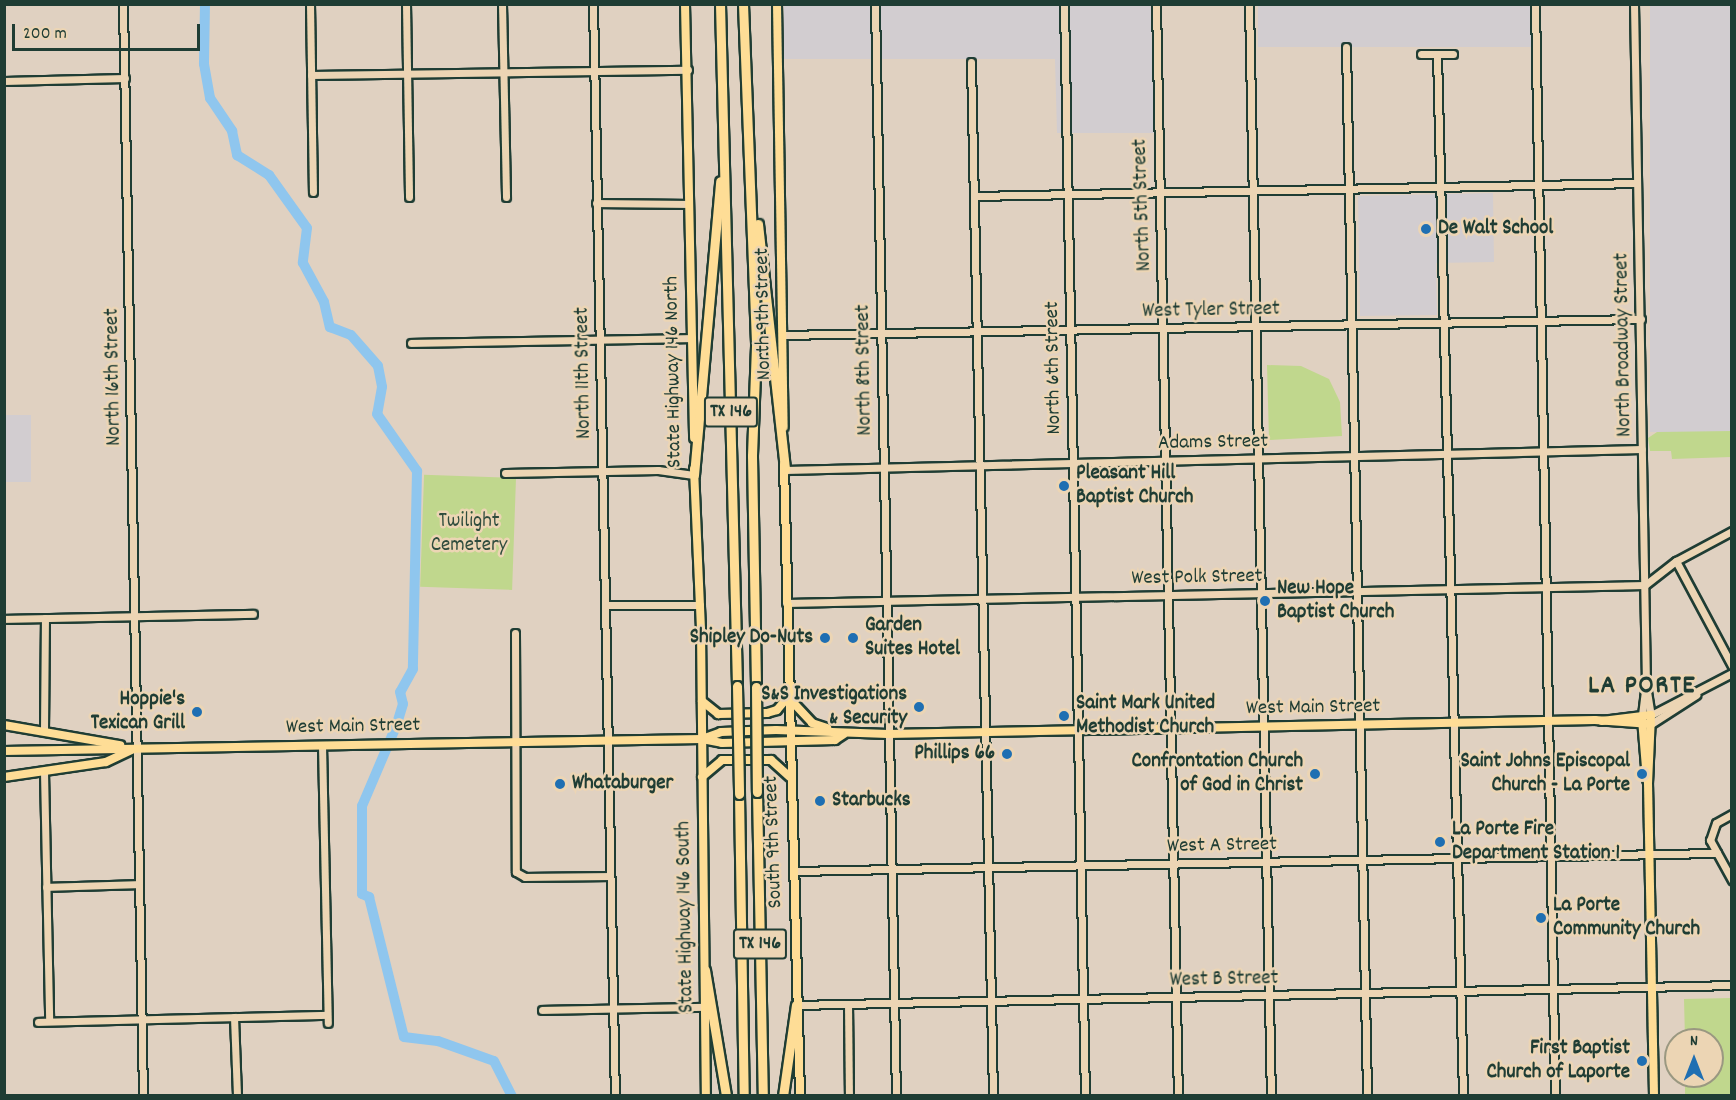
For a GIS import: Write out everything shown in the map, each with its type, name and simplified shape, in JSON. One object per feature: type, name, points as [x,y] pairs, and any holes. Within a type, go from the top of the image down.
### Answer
[{"type":"highway","name":"TX 146","points":[[720,4],[737,686],[744,1095]]},
{"type":"highway","name":"TX 146","points":[[743,4],[751,157],[757,792],[763,1095]]},
{"type":"highway","points":[[694,475],[724,137]]},
{"type":"highway","points":[[751,157],[784,470]]},
{"type":"highway","points":[[705,970],[726,1095]]},
{"type":"highway","points":[[783,1095],[796,1005]]},
{"type":"main road","name":"State Highway 146 North","points":[[685,4],[694,475],[700,604],[702,739]]},
{"type":"main road","name":"North 9th Street","points":[[777,4],[789,730]]},
{"type":"main road","points":[[702,702],[718,714],[767,713],[777,710],[788,696],[812,723],[844,734]]},
{"type":"main road","name":"West Main Street","points":[[702,739],[721,732],[789,730],[888,734],[1646,720]]},
{"type":"main road","points":[[1646,720],[1654,1095]]},
{"type":"main road","points":[[4,725],[44,730],[135,748]]},
{"type":"main road","name":"South 9th Street","points":[[789,730],[800,1095]]},
{"type":"main road","name":"West Main Street","points":[[4,751],[702,739],[789,741],[835,740],[844,734]]},
{"type":"main road","name":"State Highway 146 South","points":[[702,739],[706,1095]]},
{"type":"main road","points":[[4,777],[106,762],[135,748]]},
{"type":"main road","points":[[702,777],[723,760],[771,760],[790,777]]},
{"type":"street","name":"North 16th Street","points":[[123,4],[143,1095]]},
{"type":"street","points":[[310,4],[313,192]]},
{"type":"street","points":[[406,4],[410,197]]},
{"type":"street","points":[[502,4],[506,197]]},
{"type":"street","name":"North 11th Street","points":[[593,4],[615,1095]]},
{"type":"street","name":"North 8th Street","points":[[875,4],[896,1095]]},
{"type":"street","name":"North 6th Street","points":[[1064,4],[1085,1095]]},
{"type":"street","name":"North 5th Street","points":[[1156,4],[1178,1095]]},
{"type":"street","points":[[1249,4],[1271,1095]]},
{"type":"street","points":[[1535,4],[1555,1095]]},
{"type":"street","name":"North Broadway Street","points":[[1634,4],[1646,720]]},
{"type":"street","points":[[1346,46],[1367,1095]]},
{"type":"street","points":[[1421,54],[1453,54]]},
{"type":"street","points":[[1437,54],[1446,322],[1463,1095]]},
{"type":"street","points":[[971,63],[993,1095]]},
{"type":"street","points":[[311,75],[688,70]]},
{"type":"street","points":[[4,81],[125,78]]},
{"type":"street","points":[[974,196],[1637,183]]},
{"type":"street","points":[[596,203],[688,204]]},
{"type":"street","name":"West Tyler Street","points":[[782,335],[1641,319]]},
{"type":"street","points":[[411,343],[692,338]]},
{"type":"street","name":"Adams Street","points":[[784,470],[1642,449]]},
{"type":"street","points":[[505,473],[683,471],[694,475]]},
{"type":"street","points":[[1645,585],[1677,561],[1731,531]]},
{"type":"street","points":[[1677,561],[1731,666]]},
{"type":"street","name":"West Polk Street","points":[[786,603],[1645,585]]},
{"type":"street","points":[[606,605],[700,604]]},
{"type":"street","points":[[4,619],[253,614]]},
{"type":"street","points":[[44,730],[45,618]]},
{"type":"street","points":[[515,633],[519,875],[609,876]]},
{"type":"street","points":[[1646,720],[1731,673]]},
{"type":"street","points":[[38,1022],[234,1017],[328,1019],[322,745]]},
{"type":"street","points":[[44,772],[49,1021]]},
{"type":"street","points":[[1731,814],[1710,830],[1717,853],[1731,880]]},
{"type":"street","name":"West A Street","points":[[794,871],[1717,853]]},
{"type":"street","points":[[46,887],[139,884]]},
{"type":"street","name":"West B Street","points":[[796,1005],[1731,985]]},
{"type":"street","points":[[848,1004],[849,1095]]},
{"type":"street","points":[[542,1010],[704,1007]]},
{"type":"street","points":[[234,1017],[237,1095]]},
{"type":"shaded area","points":[[784,5],[1151,5],[1154,133],[1057,133],[1055,59],[784,59]]},
{"type":"shaded area","points":[[1258,5],[1533,5],[1533,47],[1258,47]]},
{"type":"shaded area","points":[[1650,5],[1731,5],[1731,432],[1650,432]]},
{"type":"shaded area","name":"De Walt School","points":[[1493,193],[1494,262],[1436,263],[1437,315],[1360,316],[1358,196]]},
{"type":"shaded area","points":[[5,415],[31,415],[31,482],[5,482]]},
{"type":"green space","points":[[1267,365],[1301,366],[1329,379],[1340,402],[1342,436],[1269,440]]},
{"type":"green space","points":[[1731,431],[1731,457],[1672,459],[1671,451],[1650,451],[1648,438],[1657,432]]},
{"type":"green space","name":"Twilight Cemetery","points":[[424,475],[516,478],[512,590],[420,587]]},
{"type":"green space","points":[[1731,998],[1731,1095],[1685,1095],[1685,1088],[1724,1088],[1724,1028],[1685,1028],[1684,999]]},
{"type":"waterway","points":[[205,4],[204,64],[210,98],[232,131],[237,155],[269,175],[307,228],[303,263],[324,302],[330,327],[351,335],[378,366],[382,387],[377,414],[417,471],[413,669],[400,692],[403,704],[397,724],[362,806],[362,894],[369,897],[404,1037],[438,1041],[494,1061],[512,1096]]},
{"type":"place","name":"De Walt School","points":[[1426,229]]},
{"type":"place","name":"Pleasant Hill Baptist Church","points":[[1064,486]]},
{"type":"place","name":"New Hope Baptist Church","points":[[1265,601]]},
{"type":"place","name":"Shipley Do-Nuts","points":[[825,638]]},
{"type":"place","name":"Garden Suites Hotel","points":[[853,638]]},
{"type":"place","name":"S&S Investigations & Security","points":[[919,707]]},
{"type":"place","name":"Hoppie's Texican Grill","points":[[197,712]]},
{"type":"place","name":"Saint Mark United Methodist Church","points":[[1064,716]]},
{"type":"place","name":"Phillips 66","points":[[1007,754]]},
{"type":"place","name":"Confrontation Church of God in Christ","points":[[1315,774]]},
{"type":"place","name":"Saint Johns Episcopal Church - La Porte","points":[[1642,774]]},
{"type":"place","name":"Whataburger","points":[[560,784]]},
{"type":"place","name":"Starbucks","points":[[820,801]]},
{"type":"place","name":"La Porte Fire Department Station 1","points":[[1440,842]]},
{"type":"place","name":"La Porte Community Church","points":[[1541,918]]},
{"type":"place","name":"First Baptist Church of Laporte","points":[[1642,1061]]},
{"type":"district","name":"LA PORTE","points":[[1642,687]]}]
